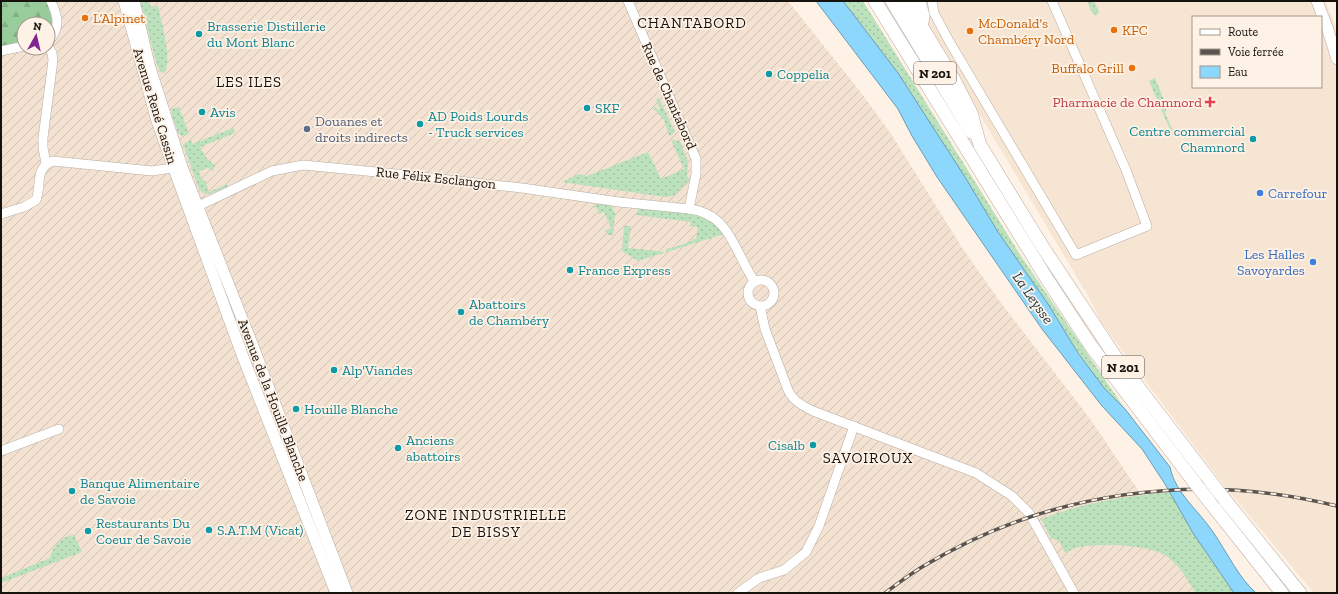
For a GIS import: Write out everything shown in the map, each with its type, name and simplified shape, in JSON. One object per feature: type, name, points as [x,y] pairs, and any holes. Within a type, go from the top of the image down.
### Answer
[{"type":"highway","name":"N 201","points":[[875,1],[1047,279],[1119,384],[1282,593]]},
{"type":"highway","name":"N 201","points":[[892,1],[1042,246],[1123,368],[1225,500],[1300,593]]},
{"type":"highway","points":[[906,1],[971,113],[980,145]]},
{"type":"highway","points":[[919,1],[923,16],[921,25]]},
{"type":"main road","name":"Avenue René Cassin","points":[[124,1],[142,70],[194,208]]},
{"type":"main road","name":"Avenue René Cassin","points":[[134,1],[150,68],[178,168]]},
{"type":"main road","points":[[1317,1],[1337,60]]},
{"type":"main road","name":"Avenue de la Houille Blanche","points":[[194,208],[243,357],[336,593]]},
{"type":"main road","name":"Avenue de la Houille Blanche","points":[[194,208],[223,268],[347,593]]},
{"type":"street","points":[[50,1],[57,14],[58,27],[56,32]]},
{"type":"street","name":"Rue de Chantabord","points":[[628,1],[696,159],[696,174],[689,209]]},
{"type":"street","points":[[932,1],[934,13],[951,44],[1076,255],[1148,226],[1126,170],[1052,1]]},
{"type":"street","points":[[1,51],[16,48]]},
{"type":"street","points":[[46,164],[42,148],[52,56]]},
{"type":"street","points":[[1,214],[24,207],[36,200],[40,172],[46,164],[53,160],[152,171],[178,168]]},
{"type":"street","name":"Rue Félix Esclangon","points":[[194,208],[272,171],[303,165],[387,172],[522,188],[605,200],[689,209]]},
{"type":"street","points":[[689,209],[704,212],[724,226],[745,267],[755,282]]},
{"type":"street","points":[[755,282],[766,282],[773,290],[771,301],[760,306],[753,303],[748,296],[749,288],[755,282]]},
{"type":"street","points":[[760,306],[765,329],[793,399],[800,405],[813,411],[976,472],[1012,496],[1032,516],[1074,593]]},
{"type":"street","points":[[738,593],[759,578],[784,570],[806,552],[819,526],[854,426]]},
{"type":"street","points":[[1,451],[59,429]]},
{"type":"shaded area","points":[[48,1],[788,1],[862,94],[891,134],[963,249],[1001,303],[1091,420],[1207,593],[1,593],[1,47],[16,47],[16,56],[56,56],[56,16],[50,16]]},
{"type":"shaded area","points":[[912,1],[1325,1],[1337,29],[1337,593],[1314,593],[1222,483],[1101,322],[1090,299]]},
{"type":"green space","points":[[1,1],[48,1],[53,16],[16,16],[16,44],[1,47]]},
{"type":"green space","points":[[140,1],[149,1],[151,7],[158,6],[167,51],[166,68],[164,73],[160,72],[157,65]]},
{"type":"green space","points":[[843,1],[863,1],[1021,256],[1125,409],[1104,388],[1078,352],[1048,304],[998,232],[965,177],[898,73]]},
{"type":"green space","points":[[1087,1],[1094,1],[1099,12],[1096,16],[1091,11]]},
{"type":"green space","points":[[1155,78],[1167,107],[1165,113],[1173,131],[1171,132],[1149,81]]},
{"type":"green space","points":[[659,98],[675,132],[669,136],[664,120],[653,108],[655,106],[658,110],[660,109],[656,100]]},
{"type":"green space","points":[[179,107],[189,134],[182,136],[178,133],[171,112],[172,109]]},
{"type":"green space","points":[[233,128],[235,133],[200,147],[207,159],[215,165],[213,171],[208,168],[199,171],[202,180],[205,180],[209,192],[227,184],[227,187],[210,194],[203,193],[199,189],[183,144],[191,140],[192,144]]},
{"type":"green space","points":[[671,140],[680,141],[688,162],[687,176],[690,179],[673,196],[665,197],[562,182],[579,174],[587,176],[648,152],[661,179],[684,169]]},
{"type":"green space","points":[[599,202],[610,204],[615,213],[613,235],[608,235],[605,231],[611,228],[604,212],[599,214],[597,208],[594,207],[595,204]]},
{"type":"green space","points":[[640,207],[701,214],[711,218],[724,234],[638,261],[622,251],[624,226],[631,226],[628,248],[666,252],[667,248],[672,248],[692,241],[692,239],[696,239],[698,227],[690,226],[691,222],[636,215]]},
{"type":"green space","points":[[1170,492],[1193,533],[1234,593],[1196,593],[1184,574],[1168,557],[1150,549],[1099,545],[1079,547],[1065,553],[1059,541],[1051,538],[1041,519],[1088,504]]},
{"type":"green space","points":[[74,535],[82,552],[1,583],[1,578],[50,558],[53,550],[62,539]]},
{"type":"water","name":"La Leysse","points":[[816,1],[843,1],[898,73],[965,177],[998,232],[1048,304],[1078,353],[1104,388],[1125,409],[1170,467],[1182,493],[1207,524],[1238,572],[1256,593],[1234,593],[1193,533],[1165,484],[1142,449],[1102,406],[1042,329],[937,177],[912,136],[898,109]]},
{"type":"railway","points":[[885,593],[922,567],[970,541],[1020,520],[1071,505],[1124,495],[1177,490],[1231,490],[1284,495],[1337,506]]},
{"type":"place","name":"L’Alpinet","points":[[85,18]]},
{"type":"place","name":"KFC","points":[[1114,30]]},
{"type":"place","name":"McDonald's Chambéry Nord","points":[[970,31]]},
{"type":"place","name":"Brasserie Distillerie du Mont Blanc","points":[[199,34]]},
{"type":"place","name":"Buffalo Grill","points":[[1132,68]]},
{"type":"place","name":"Coppelia","points":[[769,74]]},
{"type":"place","name":"Pharmacie de Chamnord","points":[[1210,102]]},
{"type":"place","name":"SKF","points":[[587,108]]},
{"type":"place","name":"Avis","points":[[202,112]]},
{"type":"place","name":"AD Poids Lourds - Truck services","points":[[420,124]]},
{"type":"place","name":"Douanes et droits indirects","points":[[307,129]]},
{"type":"place","name":"Centre commercial Chamnord","points":[[1253,139]]},
{"type":"place","name":"Carrefour","points":[[1260,193]]},
{"type":"place","name":"Les Halles Savoyardes","points":[[1313,262]]},
{"type":"place","name":"France Express","points":[[570,270]]},
{"type":"place","name":"Abattoirs de Chambéry","points":[[461,312]]},
{"type":"place","name":"Alp'Viandes","points":[[334,370]]},
{"type":"place","name":"Houille Blanche","points":[[296,409]]},
{"type":"place","name":"Cisalb","points":[[813,445]]},
{"type":"place","name":"Anciens abattoirs","points":[[398,448]]},
{"type":"place","name":"Banque Alimentaire de Savoie","points":[[72,491]]},
{"type":"place","name":"S.A.T.M (Vicat)","points":[[209,530]]},
{"type":"place","name":"Restaurants Du Coeur de Savoie","points":[[88,531]]},
{"type":"district","name":"CHANTABORD","points":[[692,23]]},
{"type":"district","name":"LES ILES","points":[[249,82]]},
{"type":"district","name":"SAVOIROUX","points":[[868,458]]},
{"type":"district","name":"ZONE INDUSTRIELLE DE BISSY","points":[[486,524]]}]
